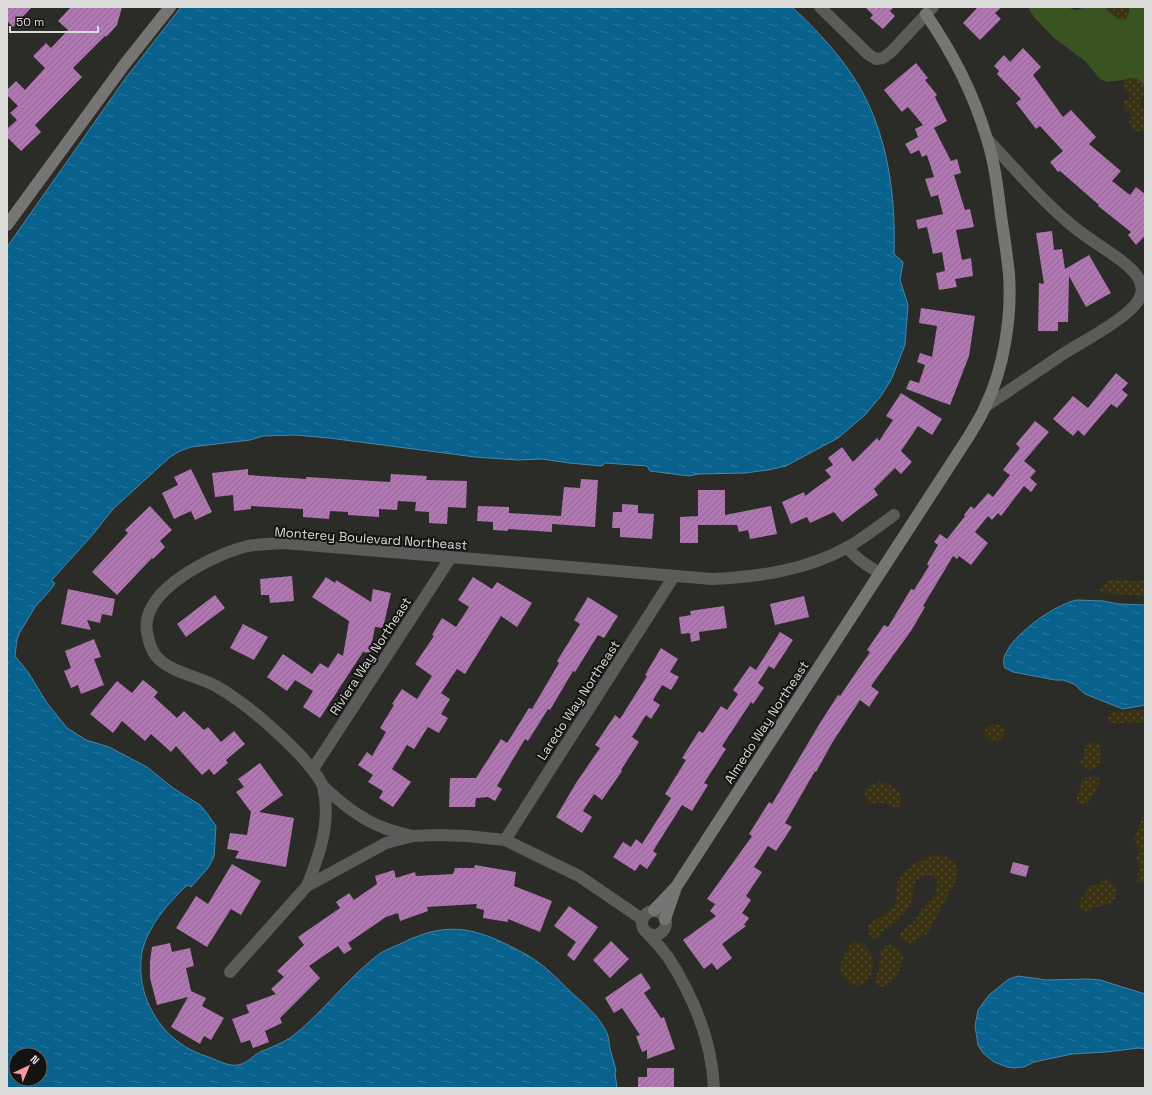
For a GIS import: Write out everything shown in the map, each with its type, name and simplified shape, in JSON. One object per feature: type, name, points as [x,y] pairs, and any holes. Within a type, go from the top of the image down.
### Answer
[{"type":"street","points":[[8,222],[124,65],[170,7]]},
{"type":"street","points":[[820,7],[860,46],[876,59],[883,58],[891,52],[929,11],[968,86],[988,140],[997,186],[1009,274],[1007,331],[1000,368],[986,406],[969,436],[880,573],[853,555],[847,547]]},
{"type":"street","points":[[986,406],[1118,320],[1135,307],[1140,298],[1142,287],[1137,276],[1124,264],[1076,229],[1042,199],[988,140]]},
{"type":"street","name":"Monterey Boulevard Northeast","points":[[413,836],[383,828],[367,821],[350,810],[323,786],[313,769],[259,716],[237,699],[215,686],[175,669],[161,661],[153,651],[148,638],[146,625],[148,613],[166,589],[184,575],[206,562],[228,552],[249,546],[284,543],[712,579],[759,575],[792,569],[815,561],[847,547],[894,516]]},
{"type":"street","name":"Riviera Way Northeast","points":[[313,769],[451,557]]},
{"type":"street","name":"Almedo Way Northeast","points":[[654,910],[676,887],[880,573]]},
{"type":"street","name":"Laredo Way Northeast","points":[[505,840],[674,576]]},
{"type":"street","name":"Monterey Boulevard Northeast","points":[[307,886],[315,864],[325,827],[326,810],[323,786]]},
{"type":"street","name":"Monterey Boulevard Northeast","points":[[307,886],[386,843],[413,836],[452,835],[505,840],[579,876],[642,919]]},
{"type":"street","points":[[230,972],[307,886]]},
{"type":"street","name":"Almedo Way Northeast","points":[[666,919],[676,887]]},
{"type":"street","points":[[648,934],[656,935],[662,932],[666,926],[666,919],[661,913],[654,910],[646,913],[642,919],[642,928],[667,956],[696,1006],[708,1048],[714,1088]]},
{"type":"street","points":[[662,932],[667,956]]},
{"type":"green space","points":[[1028,7],[1069,7],[1075,10],[1089,7],[1104,7],[1118,19],[1129,13],[1129,7],[1145,7],[1145,87],[1136,78],[1107,82],[1100,79],[1086,62],[1054,38],[1034,17]]},
{"type":"sand","points":[[1104,7],[1129,7],[1128,15],[1126,19],[1119,19]]},
{"type":"sand","points":[[1128,78],[1136,78],[1145,86],[1145,91],[1141,102],[1145,111],[1145,130],[1142,132],[1133,130],[1129,125],[1131,114],[1123,105],[1125,101],[1131,97],[1131,95],[1124,88],[1124,81]]},
{"type":"sand","points":[[1111,579],[1121,581],[1125,579],[1136,582],[1145,579],[1145,596],[1100,593],[1100,588]]},
{"type":"sand","points":[[1145,710],[1145,723],[1132,722],[1116,724],[1107,720],[1107,716],[1113,712]]},
{"type":"sand","points":[[995,724],[1000,725],[1005,730],[1003,737],[998,741],[988,739],[984,732],[987,727]]},
{"type":"sand","points":[[1090,742],[1098,743],[1100,746],[1101,759],[1098,766],[1087,770],[1079,764],[1085,755],[1084,748]]},
{"type":"sand","points":[[1094,776],[1100,779],[1100,783],[1088,803],[1080,805],[1077,798],[1082,779]]},
{"type":"sand","points":[[879,781],[885,782],[900,793],[901,805],[898,808],[884,803],[871,804],[867,802],[864,796],[867,788],[873,784],[876,786]]},
{"type":"sand","points":[[1145,816],[1145,883],[1143,884],[1137,881],[1140,868],[1136,860],[1139,850],[1134,839],[1141,819]]},
{"type":"sand","points":[[936,855],[948,857],[955,863],[958,872],[956,880],[928,933],[911,943],[905,942],[900,938],[901,932],[915,921],[922,908],[935,895],[938,883],[933,876],[927,875],[917,880],[914,885],[913,897],[909,907],[897,922],[885,929],[880,937],[876,939],[871,937],[868,931],[870,923],[887,913],[895,905],[897,887],[902,875],[912,865],[930,856]]},
{"type":"sand","points":[[1106,879],[1115,887],[1116,894],[1113,901],[1107,905],[1096,907],[1089,911],[1082,910],[1078,904],[1086,894],[1084,890],[1089,885],[1097,886],[1101,881]]},
{"type":"sand","points":[[859,941],[867,947],[873,960],[870,976],[861,986],[847,981],[842,977],[840,971],[843,958],[849,947],[853,943]]},
{"type":"sand","points":[[886,945],[898,947],[901,951],[903,960],[897,975],[882,987],[878,986],[875,981],[881,960],[880,951]]},
{"type":"water","points":[[181,7],[792,7],[820,34],[837,54],[859,86],[869,105],[883,146],[891,189],[894,254],[903,262],[900,280],[908,305],[905,345],[891,380],[881,396],[865,415],[838,438],[786,466],[745,473],[699,474],[689,476],[650,471],[647,466],[605,463],[602,466],[542,459],[518,460],[475,457],[295,435],[263,436],[250,440],[191,447],[170,457],[113,509],[94,533],[51,581],[55,583],[35,607],[17,639],[15,656],[28,672],[47,703],[67,728],[86,740],[109,747],[147,767],[173,788],[200,805],[216,826],[214,857],[208,868],[191,887],[188,885],[184,888],[165,908],[150,931],[143,948],[141,965],[142,982],[146,999],[164,1028],[176,1040],[190,1050],[230,1065],[247,1062],[260,1052],[290,1038],[301,1029],[376,956],[420,935],[451,929],[466,930],[495,939],[540,963],[591,1010],[603,1025],[608,1035],[616,1070],[617,1088],[7,1088],[7,247],[125,79]]},
{"type":"water","points":[[1077,600],[1145,605],[1145,705],[1123,709],[1085,694],[1074,684],[1063,680],[1055,680],[1013,672],[1005,668],[1005,655],[1010,646],[1023,631],[1049,612]]},
{"type":"water","points":[[1018,976],[1047,980],[1100,980],[1145,994],[1145,1049],[1139,1048],[1072,1054],[1034,1062],[1024,1067],[1014,1068],[994,1062],[983,1053],[978,1045],[975,1026],[978,1010],[989,995],[1009,979]]},
{"type":"building","points":[[7,7],[32,7],[13,27],[7,21]]},
{"type":"building","points":[[71,7],[122,7],[117,25],[73,68],[82,77],[35,125],[41,132],[21,151],[7,137],[7,129],[17,120],[10,113],[18,106],[7,95],[7,90],[16,81],[25,90],[45,68],[33,56],[46,43],[51,48],[68,30],[58,21]]},
{"type":"building","points":[[865,7],[894,7],[890,11],[895,16],[883,29],[870,18],[873,15]]},
{"type":"building","points":[[978,7],[1002,7],[995,13],[1001,19],[980,40],[963,23]]},
{"type":"building","points":[[1023,48],[1041,67],[1033,75],[1063,117],[1071,110],[1096,137],[1089,144],[1121,171],[1112,181],[1130,195],[1136,187],[1145,194],[1145,236],[1136,245],[1128,235],[1131,232],[1098,206],[1099,205],[1060,171],[1058,172],[1050,162],[1063,151],[1040,126],[1036,129],[1016,103],[1021,99],[997,74],[999,71],[994,66],[1004,55],[1010,62]]},
{"type":"building","points":[[916,63],[928,78],[925,80],[937,95],[935,97],[947,121],[934,128],[951,161],[957,159],[961,173],[954,175],[965,210],[970,209],[974,227],[956,230],[962,260],[971,258],[973,276],[955,279],[957,287],[939,290],[936,273],[945,271],[942,252],[933,254],[927,227],[918,229],[916,220],[943,214],[938,195],[931,197],[925,179],[934,177],[927,155],[922,157],[919,150],[911,154],[905,144],[918,137],[915,129],[923,125],[908,107],[902,112],[884,90]]},
{"type":"building","points":[[1052,231],[1054,250],[1062,249],[1065,269],[1089,255],[1111,293],[1086,307],[1069,276],[1068,322],[1058,322],[1058,331],[1038,331],[1039,283],[1044,284],[1036,233]]},
{"type":"building","points":[[921,308],[975,316],[969,356],[950,405],[906,389],[910,380],[919,383],[925,365],[917,362],[920,353],[932,357],[937,326],[919,323]]},
{"type":"building","points":[[1116,373],[1128,383],[1122,390],[1128,395],[1117,408],[1111,404],[1084,436],[1078,430],[1073,436],[1053,419],[1073,396],[1088,408]]},
{"type":"building","points":[[901,393],[942,419],[932,435],[918,426],[901,451],[912,462],[901,474],[895,468],[874,489],[878,495],[842,522],[834,512],[810,523],[807,517],[791,524],[782,502],[804,492],[805,496],[831,477],[825,470],[833,465],[828,458],[842,447],[853,462],[877,438],[879,441],[893,420],[886,416]]},
{"type":"building","points":[[1035,421],[1049,432],[1024,461],[1036,471],[1030,478],[1037,484],[1031,492],[1024,486],[1001,516],[998,513],[992,520],[988,516],[975,532],[988,543],[971,565],[959,556],[957,559],[953,556],[923,606],[925,607],[911,631],[871,686],[879,692],[869,707],[860,700],[832,743],[785,823],[792,827],[776,851],[768,846],[754,867],[762,872],[746,896],[751,900],[742,913],[749,918],[744,925],[746,926],[722,944],[732,958],[717,970],[712,963],[704,969],[683,940],[716,916],[710,911],[715,904],[707,899],[752,836],[749,834],[769,802],[772,804],[838,695],[840,696],[870,652],[867,650],[884,625],[888,627],[911,589],[914,590],[929,566],[927,564],[938,545],[934,542],[940,534],[947,539],[971,506],[974,509],[988,493],[993,497],[1010,475],[1003,470],[1020,448],[1016,444]]},
{"type":"building","points":[[191,469],[212,512],[195,520],[191,511],[174,519],[162,493],[178,485],[174,477]]},
{"type":"building","points":[[248,469],[248,475],[306,479],[306,477],[390,482],[391,474],[427,476],[426,480],[467,481],[466,508],[448,507],[447,524],[429,523],[429,512],[415,511],[416,502],[398,501],[397,510],[379,509],[379,517],[348,515],[348,512],[330,511],[329,519],[303,517],[303,509],[251,506],[251,509],[234,511],[233,495],[215,497],[212,473]]},
{"type":"building","points":[[581,479],[598,480],[595,527],[552,524],[552,532],[508,529],[508,531],[493,530],[493,522],[477,521],[478,506],[509,507],[509,513],[561,516],[564,487],[580,488]]},
{"type":"building","points":[[698,490],[725,490],[725,515],[771,506],[777,534],[750,539],[748,530],[739,532],[737,525],[698,525]]},
{"type":"building","points":[[622,504],[638,505],[638,513],[654,514],[652,539],[620,537],[620,528],[612,528],[613,512],[622,512]]},
{"type":"building","points":[[150,506],[172,530],[160,541],[165,547],[153,559],[152,558],[117,595],[92,572],[128,533],[125,530]]},
{"type":"building","points":[[698,516],[698,543],[680,543],[680,517]]},
{"type":"building","points":[[292,576],[294,601],[270,603],[269,595],[261,595],[260,579]]},
{"type":"building","points":[[326,577],[335,583],[336,580],[371,602],[373,589],[391,593],[383,628],[375,627],[370,653],[363,652],[320,718],[303,707],[313,691],[295,680],[287,691],[267,677],[283,654],[312,674],[320,663],[328,668],[338,653],[343,656],[349,621],[312,597]]},
{"type":"building","points":[[473,577],[492,589],[497,582],[532,603],[517,627],[501,616],[465,674],[457,669],[441,693],[450,699],[441,714],[448,718],[439,733],[428,727],[414,749],[407,745],[392,769],[411,782],[393,807],[379,798],[383,791],[368,782],[373,775],[358,765],[367,752],[372,756],[386,732],[380,728],[394,705],[392,704],[402,689],[417,699],[432,676],[415,664],[434,636],[432,635],[442,618],[456,627],[469,607],[458,600]]},
{"type":"building","points":[[68,589],[115,599],[112,616],[102,614],[100,623],[87,620],[91,630],[61,624]]},
{"type":"building","points":[[215,595],[225,608],[186,637],[177,624]]},
{"type":"building","points":[[804,596],[809,617],[775,625],[770,604]]},
{"type":"building","points":[[588,597],[618,616],[604,638],[598,635],[575,672],[573,671],[550,710],[548,709],[528,741],[525,739],[497,786],[502,789],[495,801],[488,797],[476,798],[475,807],[449,807],[450,778],[476,778],[501,739],[507,743],[529,708],[532,709],[559,663],[557,661],[580,624],[574,620]]},
{"type":"building","points":[[724,606],[727,628],[699,632],[700,640],[691,642],[690,633],[681,634],[679,617],[691,615],[690,611]]},
{"type":"building","points":[[243,624],[268,637],[254,660],[230,648]]},
{"type":"building","points":[[780,632],[793,640],[774,669],[769,666],[758,683],[764,688],[753,704],[751,702],[722,746],[726,749],[704,783],[708,785],[692,811],[682,805],[653,851],[657,854],[647,869],[640,864],[635,871],[613,857],[623,842],[631,847],[636,839],[642,844],[671,798],[665,794],[686,760],[682,758],[699,731],[703,733],[721,706],[727,710],[738,694],[733,690],[750,666],[756,670]]},
{"type":"building","points":[[94,639],[101,657],[94,659],[104,685],[81,694],[78,685],[71,688],[64,671],[71,668],[65,651]]},
{"type":"building","points":[[661,648],[678,659],[670,672],[679,677],[671,690],[662,685],[653,700],[660,705],[651,719],[646,715],[632,737],[639,742],[621,770],[622,771],[602,800],[594,794],[583,811],[592,817],[582,833],[556,817],[576,783],[600,748],[595,745],[615,715],[620,719],[647,676],[645,675]]},
{"type":"building","points":[[143,680],[158,692],[154,697],[177,718],[184,711],[204,730],[208,727],[221,742],[234,731],[245,744],[226,760],[228,763],[214,775],[209,769],[202,775],[176,746],[171,752],[151,734],[145,741],[122,721],[113,733],[90,714],[117,681],[132,693]]},
{"type":"building","points":[[260,763],[283,795],[259,812],[294,818],[286,867],[235,858],[239,851],[227,849],[230,833],[247,835],[251,812],[236,792],[244,787],[238,779]]},
{"type":"building","points":[[1013,862],[1029,866],[1026,877],[1010,873]]},
{"type":"building","points":[[232,864],[261,881],[241,915],[231,909],[207,947],[176,928],[196,896],[208,904]]},
{"type":"building","points":[[475,865],[516,872],[514,886],[552,901],[540,932],[508,919],[508,922],[483,918],[484,910],[476,908],[477,904],[427,907],[428,911],[400,921],[398,913],[386,917],[348,943],[352,949],[344,954],[338,946],[309,966],[320,978],[280,1018],[282,1023],[265,1031],[269,1042],[253,1048],[250,1040],[241,1043],[232,1019],[249,1013],[246,1005],[276,994],[271,989],[284,977],[277,971],[304,945],[298,937],[340,908],[336,902],[349,893],[354,900],[377,884],[375,876],[394,870],[396,878],[415,872],[416,876],[453,874],[455,868],[474,868]]},
{"type":"building","points":[[569,906],[598,927],[574,961],[567,955],[576,942],[554,926]]},
{"type":"building","points":[[611,941],[629,959],[610,978],[593,960]]},
{"type":"building","points":[[170,943],[172,952],[190,948],[194,966],[186,968],[191,991],[206,998],[202,1006],[224,1018],[211,1040],[204,1036],[200,1044],[171,1027],[188,997],[157,1005],[150,978],[152,947]]},
{"type":"building","points":[[641,973],[651,988],[644,993],[661,1018],[664,1017],[675,1049],[647,1059],[647,1050],[642,1052],[636,1036],[640,1035],[622,1008],[614,1013],[605,998]]},
{"type":"building","points":[[647,1068],[674,1068],[674,1088],[638,1088],[638,1077],[647,1077]]}]
